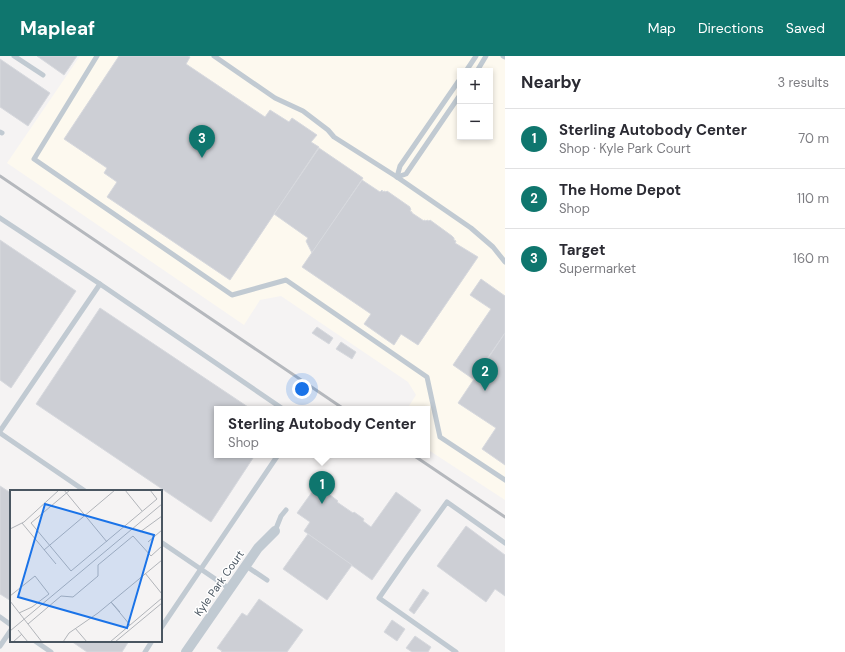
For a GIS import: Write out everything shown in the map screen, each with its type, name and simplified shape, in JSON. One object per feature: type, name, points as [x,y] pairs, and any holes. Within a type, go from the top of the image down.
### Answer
[{"type":"street","name":"Kyle Park Court","points":[[186,652],[258,548],[275,531]]},
{"type":"lane","points":[[14,56],[43,75]]},
{"type":"lane","points":[[97,56],[34,159],[232,295],[286,280],[427,377],[440,437],[505,480]]},
{"type":"lane","points":[[214,56],[274,98],[303,111],[328,130],[334,137],[397,177],[471,228],[493,247],[505,262]]},
{"type":"lane","points":[[468,68],[476,56]]},
{"type":"lane","points":[[479,68],[486,56]]},
{"type":"lane","points":[[397,177],[400,166],[457,83]]},
{"type":"lane","points":[[397,177],[406,174],[457,99]]},
{"type":"lane","points":[[0,218],[100,284],[279,406]]},
{"type":"lane","points":[[84,490],[0,432],[100,284]]},
{"type":"lane","points":[[162,627],[276,458]]},
{"type":"lane","points":[[456,652],[379,598],[447,502],[505,543]]},
{"type":"lane","points":[[275,531],[286,510]]},
{"type":"lane","points":[[162,543],[230,589]]},
{"type":"lane","points":[[246,566],[267,580]]},
{"type":"lane","points":[[0,617],[10,624]]},
{"type":"lane","points":[[0,646],[10,631]]},
{"type":"lane","points":[[36,642],[51,652]]},
{"type":"lane","points":[[145,652],[151,642]]},
{"type":"shaded area","points":[[80,56],[505,56],[505,500],[430,451],[430,406],[409,406],[416,395],[408,382],[281,296],[260,300],[244,325],[7,163]]},
{"type":"building","points":[[37,56],[77,56],[64,75]]},
{"type":"building","points":[[119,56],[188,56],[190,57],[186,64],[265,117],[270,110],[289,122],[292,118],[317,135],[311,142],[319,147],[230,280],[107,197],[117,182],[104,173],[107,168],[64,139]]},
{"type":"building","points":[[0,59],[50,93],[28,126],[0,107]]},
{"type":"building","points":[[319,148],[363,178],[312,253],[306,241],[308,238],[274,214]]},
{"type":"building","points":[[362,180],[380,192],[382,190],[383,192],[387,191],[410,207],[410,211],[412,213],[424,221],[430,220],[452,236],[456,241],[455,243],[478,257],[418,345],[401,334],[394,345],[364,324],[371,314],[302,267]]},
{"type":"building","points":[[0,240],[76,291],[11,388],[0,380]]},
{"type":"building","points":[[481,279],[505,296],[505,333],[473,379],[453,365],[491,309],[470,295]]},
{"type":"building","points":[[100,308],[247,406],[214,406],[214,458],[253,458],[211,522],[36,404]]},
{"type":"building","points":[[317,327],[333,338],[329,344],[312,333]]},
{"type":"building","points":[[505,333],[505,465],[482,449],[496,428],[458,403]]},
{"type":"building","points":[[341,342],[356,352],[352,359],[336,349]]},
{"type":"building","points":[[317,485],[338,501],[337,502],[364,519],[363,521],[371,527],[396,492],[421,510],[372,580],[304,531],[310,522],[297,513]]},
{"type":"building","points":[[0,486],[10,492],[10,600],[0,594]]},
{"type":"building","points":[[466,526],[505,555],[505,596],[495,589],[486,602],[437,566]]},
{"type":"building","points":[[308,534],[352,565],[327,600],[283,569]]},
{"type":"building","points":[[423,589],[429,593],[414,614],[409,610]]},
{"type":"building","points":[[259,599],[303,630],[287,652],[221,652],[222,651],[217,648],[242,613],[247,616]]},
{"type":"building","points":[[392,620],[405,629],[397,641],[384,632]]},
{"type":"building","points":[[415,636],[431,647],[428,652],[412,652],[406,648]]},
{"type":"building","points":[[72,642],[128,642],[122,652],[87,652]]},
{"type":"railway","points":[[0,176],[340,406]]},
{"type":"railway","points":[[417,458],[505,517]]},
{"type":"place","name":"Target","points":[[202,158]]},
{"type":"place","name":"The Home Depot","points":[[485,391]]},
{"type":"place","name":"Sterling Autobody Center","points":[[322,504]]}]
